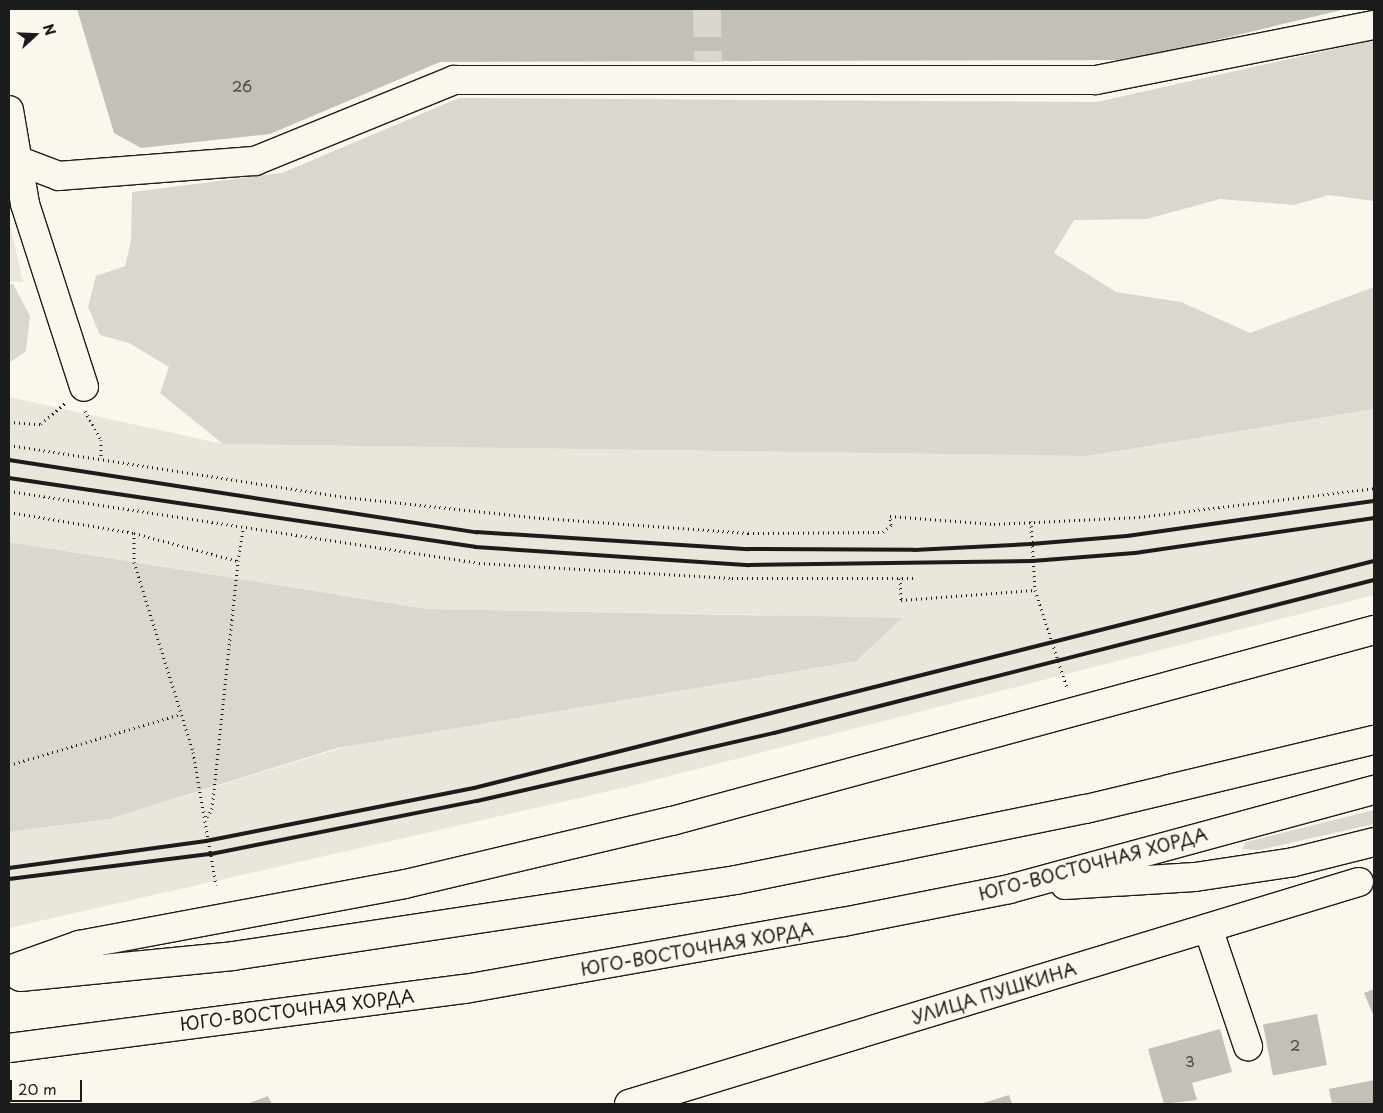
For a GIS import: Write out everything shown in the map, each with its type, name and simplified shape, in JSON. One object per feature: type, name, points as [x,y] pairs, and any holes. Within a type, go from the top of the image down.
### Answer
[{"type":"main road","points":[[17,160],[58,176],[255,161],[454,80],[708,71],[1096,80],[1374,25]]},
{"type":"main road","points":[[9,110],[24,204],[80,390]]},
{"type":"main road","points":[[9,970],[79,945],[405,884],[672,821],[930,753],[1374,630]]},
{"type":"main road","points":[[9,978],[234,956],[736,880],[1086,809],[1374,740]]},
{"type":"main road","name":"ЮГО-ВОСТОЧНАЯ ХОРДА","points":[[9,1048],[466,989],[679,953],[1009,889],[1374,790]]},
{"type":"main road","points":[[1009,889],[1195,877],[1374,842]]},
{"type":"main road","name":"УЛИЦА ПУШКИНА","points":[[628,1104],[1359,882]]},
{"type":"main road","points":[[1208,928],[1248,1046]]},
{"type":"path","points":[[9,422],[41,424],[80,390],[101,440],[101,459]]},
{"type":"path","points":[[9,445],[345,497],[543,518],[748,533],[883,532],[891,525],[890,516],[994,524],[1140,517],[1374,488]]},
{"type":"path","points":[[9,491],[243,530],[479,563],[732,578],[915,578]]},
{"type":"path","points":[[9,512],[134,533],[238,561]]},
{"type":"path","points":[[1031,521],[1035,590],[1061,660],[1069,698]]},
{"type":"path","points":[[206,818],[212,809],[238,561],[243,530]]},
{"type":"path","points":[[134,533],[134,562],[181,714],[206,818],[216,885]]},
{"type":"path","points":[[900,578],[901,600],[1035,590]]},
{"type":"path","points":[[9,765],[181,714]]},
{"type":"shaded area","points":[[1374,40],[1374,201],[1329,195],[1294,205],[1220,199],[1147,219],[1074,220],[1054,253],[1116,292],[1181,302],[1250,333],[1374,287],[1374,409],[1087,456],[223,444],[160,393],[169,367],[129,343],[100,335],[88,307],[96,276],[125,266],[131,241],[132,192],[282,173],[459,98],[1097,102]]},
{"type":"shaded area","points":[[9,220],[23,282],[9,281]]},
{"type":"shaded area","points":[[9,284],[13,284],[30,316],[26,351],[9,363]]},
{"type":"shaded area","points":[[9,397],[223,444],[1087,456],[1374,409],[1374,595],[623,788],[9,928],[9,832],[109,819],[776,615],[426,609],[9,542]]},
{"type":"shaded area","points":[[9,542],[426,609],[902,618],[856,661],[337,748],[109,819],[9,832]]},
{"type":"shaded area","points":[[1374,810],[1374,824],[1259,850],[1242,849],[1246,842]]},
{"type":"building","points":[[77,9],[1346,9],[1132,60],[440,62],[270,134],[141,148],[114,133]]},
{"type":"building","points":[[1374,989],[1374,1017],[1364,993]]},
{"type":"building","points":[[1317,1014],[1327,1065],[1273,1076],[1263,1024]]},
{"type":"building","points":[[1220,1029],[1232,1072],[1192,1083],[1197,1100],[1164,1104],[1148,1049]]},
{"type":"building","points":[[1374,1080],[1374,1104],[1332,1104],[1329,1089]]},
{"type":"building","points":[[1009,1095],[1012,1104],[980,1104]]},
{"type":"building","points":[[268,1096],[272,1104],[247,1104]]},
{"type":"tunnel","points":[[707,9],[708,62]]},
{"type":"railway","points":[[9,460],[476,532],[748,549],[914,550],[1031,544],[1127,536],[1374,501]]},
{"type":"railway","points":[[9,478],[475,547],[749,565],[1032,561],[1135,553],[1374,518]]},
{"type":"railway","points":[[9,868],[206,841],[474,788],[1374,561]]},
{"type":"railway","points":[[9,879],[211,854],[477,801],[774,733],[1374,580]]}]
